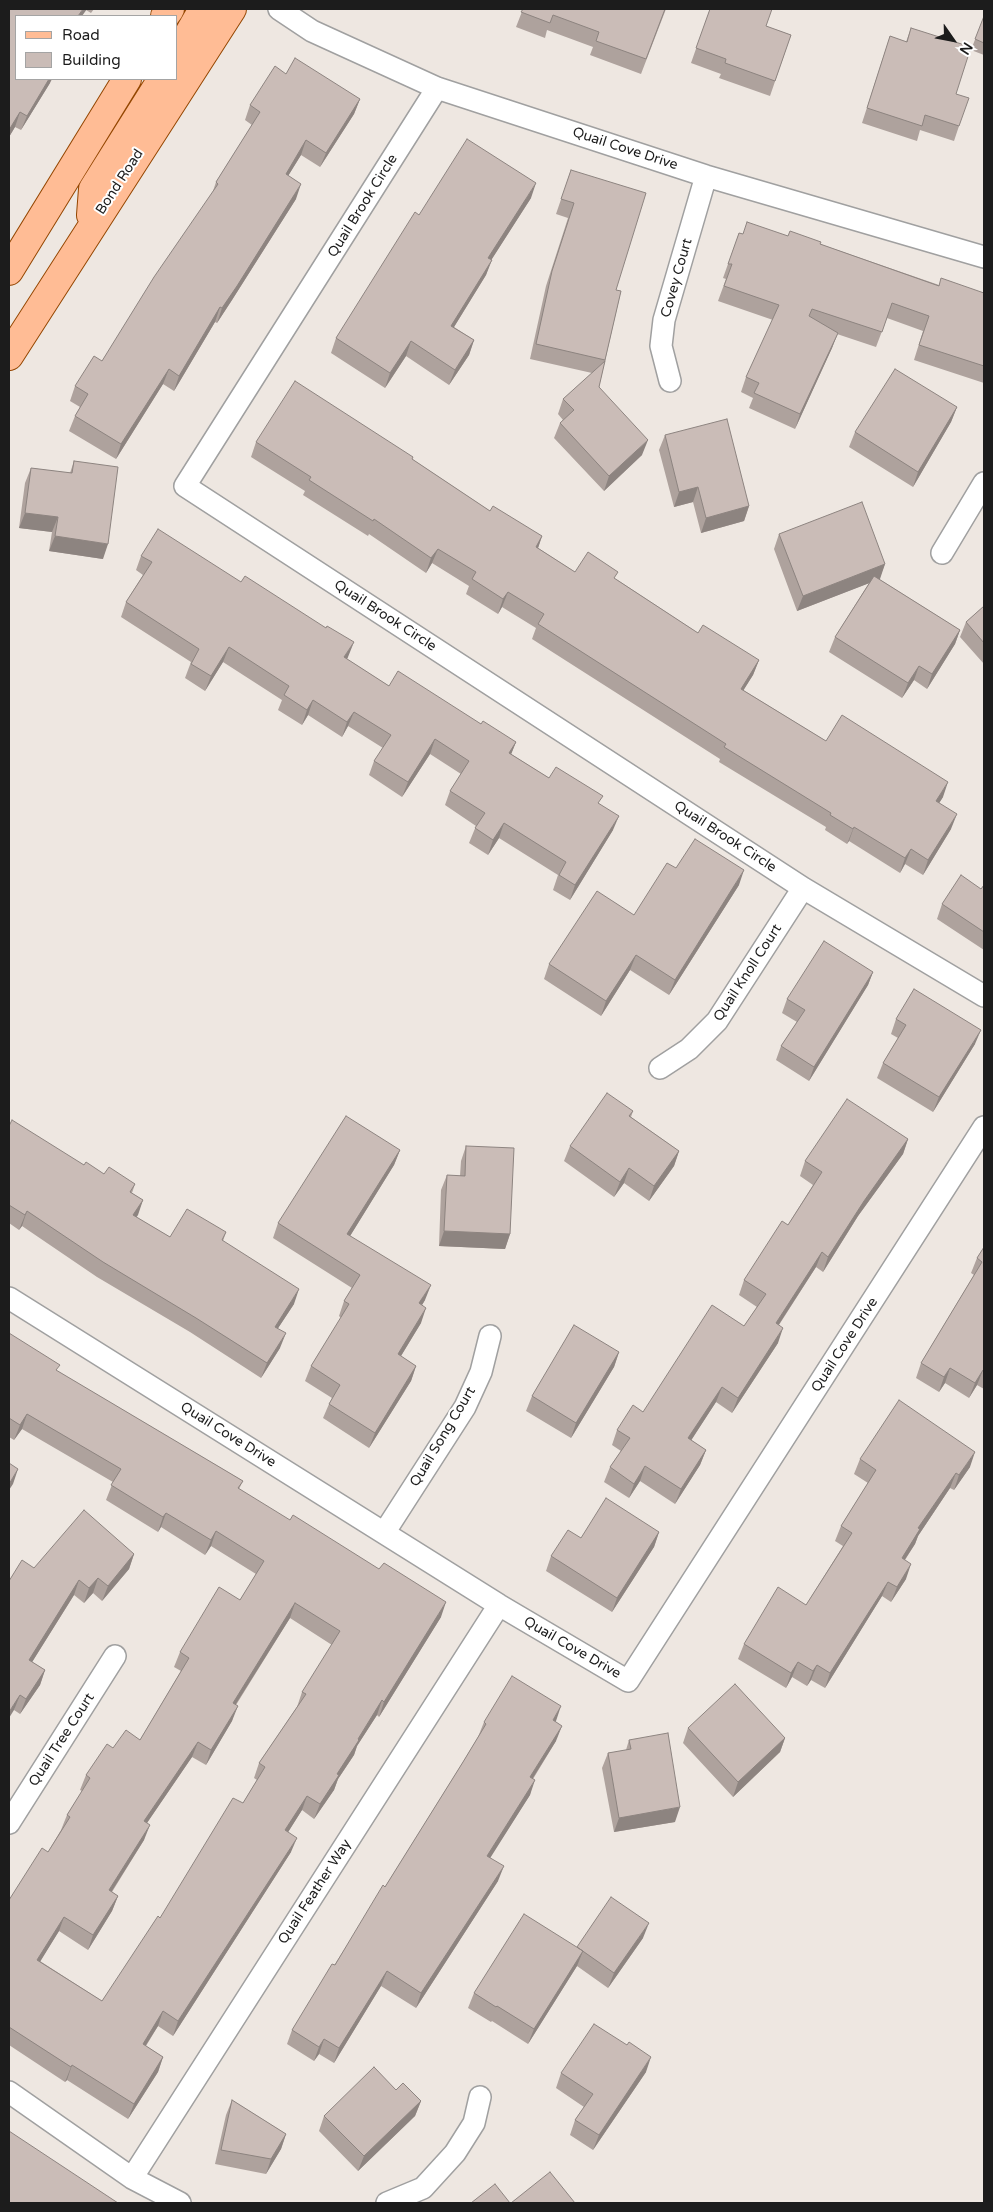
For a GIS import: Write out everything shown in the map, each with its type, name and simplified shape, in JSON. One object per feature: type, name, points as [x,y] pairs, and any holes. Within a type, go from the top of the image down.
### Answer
[{"type":"main road","points":[[178,53],[203,9]]},
{"type":"main road","name":"Bond Road","points":[[9,356],[232,9]]},
{"type":"main road","points":[[9,271],[126,80]]},
{"type":"main road","points":[[89,231],[94,189],[161,80]]},
{"type":"street","name":"Quail Cove Drive","points":[[279,9],[312,31],[437,88],[706,176],[984,257]]},
{"type":"street","name":"Quail Brook Circle","points":[[437,88],[185,486],[804,888],[984,996]]},
{"type":"street","name":"Covey Court","points":[[670,381],[661,346],[664,320],[706,176]]},
{"type":"street","points":[[942,553],[984,482]]},
{"type":"street","name":"Quail Knoll Court","points":[[660,1068],[689,1049],[717,1022],[804,888]]},
{"type":"street","name":"Quail Cove Drive","points":[[9,1298],[498,1605],[628,1681],[984,1127]]},
{"type":"street","name":"Quail Song Court","points":[[384,1533],[465,1407],[481,1372],[490,1336]]},
{"type":"street","name":"Quail Feather Way","points":[[132,2178],[498,1605]]},
{"type":"street","name":"Quail Tree Court","points":[[9,1823],[115,1656]]},
{"type":"street","points":[[9,2092],[132,2178],[180,2203]]},
{"type":"street","points":[[387,2203],[423,2188],[455,2153],[474,2123],[480,2097]]},
{"type":"building","points":[[9,9],[83,9],[79,15],[15,15],[15,80],[48,80],[27,116],[20,112],[9,130]]},
{"type":"building","points":[[523,9],[665,9],[646,59],[596,41],[599,32],[553,15],[550,23],[521,12]]},
{"type":"building","points":[[710,9],[772,9],[766,26],[791,35],[775,81],[725,63],[726,59],[696,48]]},
{"type":"building","points":[[984,16],[984,43],[975,39]]},
{"type":"building","points":[[911,28],[971,47],[956,94],[969,98],[959,126],[925,115],[922,126],[867,108],[890,36],[907,42]]},
{"type":"building","points":[[295,58],[360,99],[326,153],[306,140],[286,174],[301,184],[237,286],[222,308],[220,307],[179,376],[169,369],[121,444],[75,416],[88,394],[75,386],[94,356],[102,361],[154,277],[218,184],[216,182],[260,112],[250,105],[275,66],[286,74]]},
{"type":"building","points":[[467,139],[536,183],[488,258],[492,260],[451,326],[474,340],[455,370],[411,341],[390,373],[336,338],[415,212],[419,215]]},
{"type":"building","points":[[571,170],[646,193],[616,290],[621,291],[605,360],[536,344],[552,271],[574,203],[561,199]]},
{"type":"building","points":[[747,222],[788,236],[790,231],[821,242],[820,244],[939,286],[941,278],[984,293],[984,366],[919,345],[929,316],[892,303],[882,332],[812,309],[809,316],[838,333],[800,414],[754,393],[759,383],[746,377],[779,305],[724,286],[732,264],[728,264],[739,233],[743,234]]},
{"type":"building","points":[[605,361],[599,387],[648,440],[609,476],[560,423],[574,410],[563,399]]},
{"type":"building","points":[[895,369],[957,407],[918,472],[855,432]]},
{"type":"building","points":[[295,381],[413,457],[412,459],[490,511],[493,506],[542,536],[536,547],[575,572],[588,552],[618,572],[614,578],[698,633],[703,625],[759,660],[741,689],[826,741],[842,715],[948,782],[936,801],[957,814],[928,860],[911,849],[905,858],[854,827],[853,829],[830,815],[831,813],[724,747],[726,744],[538,624],[544,614],[508,592],[503,599],[472,579],[476,572],[438,549],[431,558],[374,519],[373,521],[309,480],[311,477],[256,442]]},
{"type":"building","points":[[727,419],[749,506],[706,518],[698,487],[679,492],[665,435]]},
{"type":"building","points":[[74,461],[118,467],[108,544],[55,536],[58,517],[25,513],[31,468],[72,473]]},
{"type":"building","points":[[862,502],[885,564],[803,596],[779,534]]},
{"type":"building","points":[[158,529],[241,582],[245,576],[326,628],[327,626],[354,642],[344,657],[389,686],[398,671],[481,724],[483,721],[516,742],[509,753],[549,778],[556,767],[603,796],[598,803],[619,816],[575,885],[559,875],[566,862],[504,823],[493,840],[475,828],[485,813],[450,791],[469,761],[435,739],[408,782],[374,761],[391,735],[354,712],[347,722],[313,700],[307,710],[284,695],[289,686],[229,647],[211,676],[191,664],[199,649],[126,602],[152,562],[141,556]]},
{"type":"building","points":[[874,576],[960,630],[932,674],[919,666],[908,683],[835,637]]},
{"type":"building","points":[[984,606],[984,643],[966,622]]},
{"type":"building","points":[[695,839],[744,870],[675,980],[636,955],[606,1001],[549,964],[597,891],[634,915],[667,863],[676,868]]},
{"type":"building","points":[[961,875],[981,889],[984,885],[984,932],[942,904]]},
{"type":"building","points":[[824,941],[873,972],[814,1067],[781,1046],[805,1010],[787,999]]},
{"type":"building","points":[[914,989],[981,1030],[939,1097],[883,1063],[906,1025],[896,1019]]},
{"type":"building","points":[[607,1093],[633,1111],[629,1116],[679,1151],[654,1186],[629,1168],[620,1182],[570,1146]]},
{"type":"building","points":[[847,1099],[908,1139],[864,1201],[828,1257],[822,1252],[776,1323],[783,1328],[738,1398],[722,1387],[688,1438],[706,1450],[681,1489],[645,1466],[634,1484],[610,1467],[630,1438],[617,1430],[633,1405],[643,1412],[712,1305],[744,1326],[766,1294],[744,1280],[782,1221],[788,1225],[822,1172],[805,1161]]},
{"type":"building","points":[[346,1116],[400,1150],[347,1234],[431,1285],[419,1303],[426,1308],[398,1354],[416,1366],[375,1433],[329,1404],[340,1385],[311,1366],[349,1304],[344,1301],[360,1275],[278,1223]]},
{"type":"building","points":[[12,1120],[84,1165],[86,1162],[104,1174],[109,1167],[135,1184],[130,1192],[143,1200],[133,1215],[170,1237],[187,1209],[226,1232],[222,1240],[299,1289],[275,1327],[286,1333],[267,1363],[103,1262],[27,1211],[25,1215],[9,1205],[9,1126]]},
{"type":"building","points":[[466,1146],[514,1148],[510,1234],[444,1231],[447,1175],[465,1176]]},
{"type":"building","points":[[984,1247],[984,1371],[975,1383],[950,1368],[944,1377],[921,1363],[982,1262],[977,1258]]},
{"type":"building","points":[[574,1325],[619,1352],[576,1423],[532,1396]]},
{"type":"building","points":[[9,1333],[60,1365],[56,1370],[243,1481],[238,1488],[290,1520],[293,1515],[379,1569],[384,1563],[446,1602],[384,1702],[382,1700],[320,1804],[307,1796],[285,1830],[297,1838],[178,2021],[163,2011],[143,2044],[163,2057],[134,2104],[72,2065],[71,2067],[9,2027],[9,1900],[42,1848],[48,1852],[70,1817],[67,1815],[90,1778],[86,1775],[107,1744],[113,1748],[126,1730],[140,1740],[189,1658],[180,1652],[219,1587],[240,1600],[264,1561],[216,1531],[211,1540],[166,1513],[163,1517],[111,1485],[121,1469],[27,1414],[20,1425],[9,1418]],"holes":[[[295,1603],[340,1631],[302,1692],[306,1694],[259,1763],[265,1767],[243,1803],[233,1798],[160,1918],[158,1916],[102,2001],[37,1960],[64,1917],[93,1935],[118,1896],[109,1890],[150,1825],[144,1821],[198,1742],[211,1750],[238,1706],[233,1703]]]},
{"type":"building","points":[[899,1400],[975,1452],[959,1475],[956,1473],[918,1528],[920,1529],[902,1558],[911,1564],[897,1587],[888,1582],[830,1673],[817,1665],[813,1671],[798,1662],[791,1673],[744,1644],[778,1587],[806,1605],[852,1533],[841,1526],[876,1470],[860,1459]]},
{"type":"building","points":[[9,1463],[18,1469],[9,1484]]},
{"type":"building","points":[[606,1498],[659,1532],[617,1598],[551,1556],[568,1530],[581,1538]]},
{"type":"building","points":[[84,1510],[134,1554],[108,1586],[98,1578],[89,1588],[79,1580],[29,1660],[45,1670],[26,1699],[20,1695],[9,1712],[9,1581],[22,1560],[34,1568]]},
{"type":"building","points":[[512,1676],[561,1706],[553,1720],[562,1726],[530,1777],[535,1780],[487,1856],[504,1866],[421,1993],[387,1971],[339,2048],[324,2039],[319,2047],[292,2030],[332,1964],[335,1965],[383,1885],[385,1887],[463,1762],[486,1724],[484,1722]]},
{"type":"building","points":[[735,1684],[785,1738],[738,1782],[688,1728]]},
{"type":"building","points":[[668,1733],[680,1807],[619,1818],[608,1753],[631,1749],[629,1740]]},
{"type":"building","points":[[611,1897],[649,1923],[614,1973],[577,1947]]},
{"type":"building","points":[[524,1914],[583,1951],[534,2029],[474,1993]]},
{"type":"building","points":[[594,2024],[627,2045],[629,2042],[651,2057],[599,2135],[575,2120],[593,2094],[561,2073]]},
{"type":"building","points":[[374,2067],[396,2090],[403,2083],[421,2101],[364,2156],[324,2116]]},
{"type":"building","points":[[232,2100],[286,2134],[271,2159],[221,2150]]},
{"type":"building","points":[[9,2131],[118,2203],[9,2203]]},
{"type":"building","points":[[550,2172],[575,2203],[511,2203]]},
{"type":"building","points":[[495,2184],[510,2203],[471,2203]]}]
